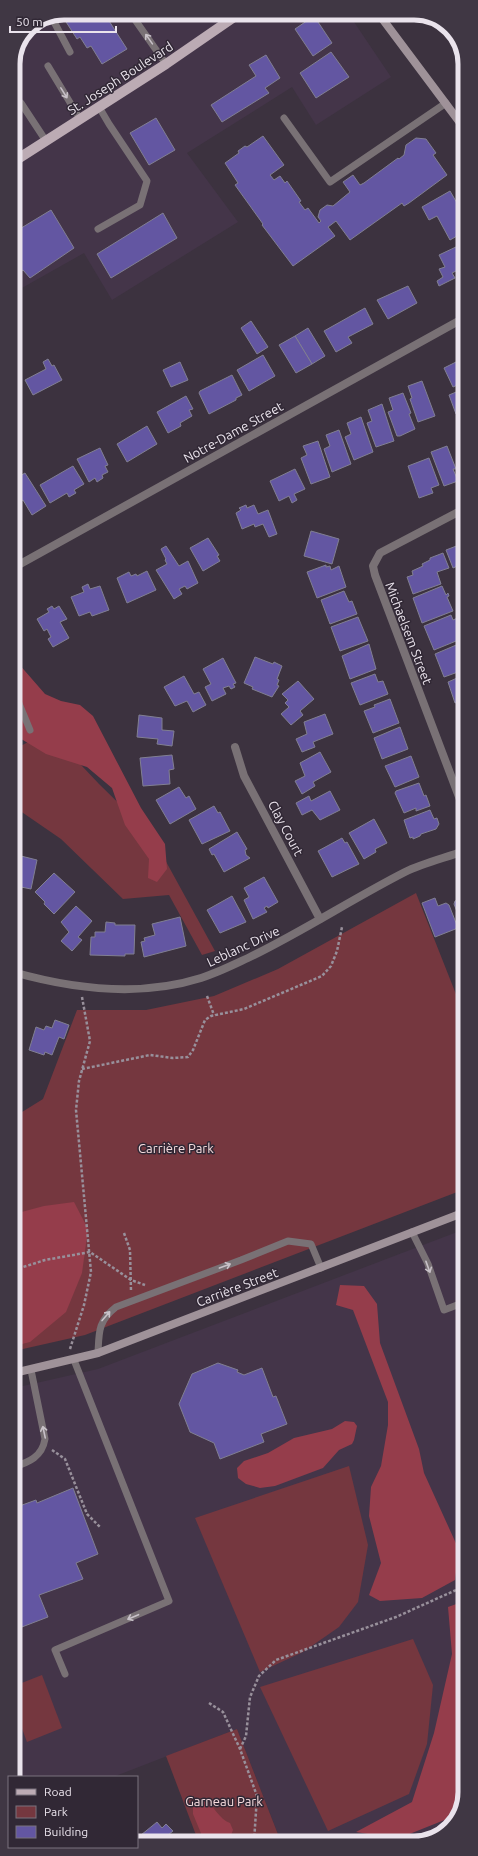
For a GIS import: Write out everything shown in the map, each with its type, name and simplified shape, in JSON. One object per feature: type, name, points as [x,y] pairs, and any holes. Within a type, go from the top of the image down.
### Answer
[{"type":"main road","name":"St. Joseph Boulevard","points":[[20,158],[166,64],[230,20]]},
{"type":"street","points":[[383,20],[458,120]]},
{"type":"street","name":"Notre-Dame Street","points":[[20,563],[458,321]]},
{"type":"street","name":"Michaelsem Street","points":[[458,512],[380,553],[374,566],[375,575],[458,794]]},
{"type":"street","name":"Clay Court","points":[[235,747],[244,776],[320,919]]},
{"type":"street","name":"Leblanc Drive","points":[[20,974],[42,980],[80,986],[140,988],[172,985],[202,978],[276,944],[406,871],[458,854]]},
{"type":"street","name":"Carrière Street","points":[[20,1373],[98,1353],[458,1215]]},
{"type":"lane","points":[[135,20],[166,64]]},
{"type":"lane","points":[[54,21],[70,52]]},
{"type":"lane","points":[[48,66],[80,119]]},
{"type":"lane","points":[[21,103],[46,141]]},
{"type":"lane","points":[[284,118],[330,182],[446,103]]},
{"type":"lane","points":[[98,229],[140,205],[147,181],[109,124],[100,107]]},
{"type":"lane","points":[[20,706],[30,730]]},
{"type":"lane","points":[[412,1232],[428,1264],[444,1310],[458,1305]]},
{"type":"lane","points":[[98,1353],[101,1322],[107,1314],[116,1307],[288,1241],[311,1244],[321,1268]]},
{"type":"lane","points":[[65,1674],[55,1650],[169,1601],[74,1360]]},
{"type":"lane","points":[[20,1465],[32,1460],[44,1448],[45,1439],[31,1370]]},
{"type":"path","points":[[82,1070],[150,1055],[173,1058],[188,1057],[193,1050],[205,1020],[214,1015],[244,1009],[322,976],[331,966],[337,951],[342,927]]},
{"type":"path","points":[[74,1360],[69,1348],[84,1306],[91,1272],[76,1110],[82,1070],[90,1041],[80,986]]},
{"type":"path","points":[[207,996],[214,1015]]},
{"type":"path","points":[[124,1233],[130,1250],[131,1301]]},
{"type":"path","points":[[20,1268],[45,1260],[90,1252],[131,1280],[158,1291]]},
{"type":"path","points":[[44,1448],[55,1451],[65,1459],[87,1514],[100,1527]]},
{"type":"path","points":[[240,1749],[246,1736],[250,1697],[259,1676],[276,1660],[396,1617],[458,1589]]},
{"type":"path","points":[[209,1703],[223,1712],[240,1749],[257,1796],[254,1836]]},
{"type":"shaded area","points":[[64,20],[353,20],[391,77],[316,125],[292,87],[187,153],[238,222],[112,300],[84,253],[20,289],[20,64],[23,47],[27,39],[39,27],[47,23]]},
{"type":"shaded area","points":[[20,665],[45,694],[61,701],[80,705],[93,716],[141,808],[165,844],[167,869],[157,882],[148,878],[149,859],[125,825],[112,788],[87,767],[46,754],[20,738]]},
{"type":"shaded area","points":[[74,1202],[88,1229],[82,1273],[66,1312],[30,1342],[20,1344],[20,1212],[44,1206]]},
{"type":"shaded area","points":[[458,1232],[458,1798],[456,1806],[449,1819],[441,1827],[414,1836],[279,1836],[237,1729],[116,1776],[20,1776],[20,1387],[98,1369]]},
{"type":"shaded area","points":[[340,1285],[364,1286],[377,1304],[380,1343],[419,1449],[424,1473],[458,1548],[455,1580],[422,1598],[380,1601],[369,1595],[381,1563],[369,1516],[371,1487],[381,1466],[388,1425],[388,1402],[353,1310],[336,1305]]},
{"type":"shaded area","points":[[345,1421],[354,1422],[357,1426],[354,1440],[352,1444],[339,1450],[323,1468],[275,1486],[260,1488],[246,1484],[238,1478],[237,1468],[244,1461],[268,1453],[294,1438],[332,1429]]},
{"type":"shaded area","points":[[458,1603],[458,1798],[456,1806],[450,1818],[404,1836],[379,1836],[356,1832],[412,1802],[434,1733],[452,1654],[448,1607]]},
{"type":"shaded area","points":[[205,1800],[223,1819],[230,1823],[233,1830],[231,1836],[202,1836],[193,1814],[193,1807],[198,1802]]},
{"type":"green space","points":[[49,731],[99,784],[152,836],[215,951],[202,955],[169,895],[123,899],[61,839],[20,811],[20,746]]},
{"type":"green space","name":"Carrière Park","points":[[416,893],[458,999],[458,1192],[85,1335],[20,1350],[20,1113],[43,1099],[77,1010],[146,1010],[214,996],[278,969]]},
{"type":"green space","points":[[349,1466],[368,1545],[358,1602],[339,1627],[303,1652],[260,1672],[195,1518]]},
{"type":"green space","points":[[413,1639],[433,1685],[427,1744],[409,1794],[328,1831],[260,1687]]},
{"type":"green space","points":[[42,1675],[62,1728],[27,1742],[20,1723],[20,1684]]},
{"type":"green space","name":"Garneau Park","points":[[237,1729],[279,1836],[196,1836],[166,1756]]},
{"type":"building","points":[[65,20],[108,20],[127,49],[102,64],[91,46],[87,48],[80,37],[77,39]]},
{"type":"building","points":[[308,20],[317,20],[332,43],[313,56],[295,29]]},
{"type":"building","points":[[331,52],[349,77],[316,98],[300,73]]},
{"type":"building","points":[[266,55],[280,78],[265,88],[269,93],[222,122],[211,105],[256,76],[249,65]]},
{"type":"building","points":[[156,118],[175,150],[149,165],[130,133]]},
{"type":"building","points":[[263,136],[284,165],[270,175],[274,180],[280,176],[285,183],[287,181],[301,201],[299,202],[305,210],[308,208],[319,223],[321,221],[318,217],[320,210],[327,205],[333,206],[350,192],[343,182],[353,175],[360,185],[364,183],[404,155],[406,145],[416,138],[426,139],[436,153],[433,155],[447,175],[409,203],[404,206],[402,203],[350,240],[336,221],[328,227],[335,236],[293,266],[262,225],[263,224],[235,185],[238,183],[225,163],[239,153],[238,151],[245,146],[247,147]]},
{"type":"building","points":[[450,191],[458,205],[458,235],[450,240],[437,216],[429,220],[422,207]]},
{"type":"building","points":[[51,210],[74,248],[30,278],[23,270],[20,272],[20,229]]},
{"type":"building","points":[[163,213],[177,238],[111,278],[97,254]]},
{"type":"building","points":[[458,246],[458,270],[452,273],[455,278],[439,286],[437,281],[443,277],[439,269],[445,267],[439,255]]},
{"type":"building","points":[[408,286],[417,303],[388,319],[377,300]]},
{"type":"building","points":[[365,308],[373,324],[348,337],[352,343],[336,352],[324,331]]},
{"type":"building","points":[[251,321],[268,347],[257,354],[241,328]]},
{"type":"building","points":[[308,328],[325,356],[312,364],[295,336]]},
{"type":"building","points":[[295,336],[312,364],[296,373],[279,345]]},
{"type":"building","points":[[263,355],[275,376],[249,391],[237,370]]},
{"type":"building","points":[[48,359],[52,366],[54,365],[62,380],[33,395],[25,380],[46,369],[43,362]]},
{"type":"building","points":[[458,361],[458,385],[453,387],[444,368]]},
{"type":"building","points":[[180,362],[188,380],[171,387],[163,370]]},
{"type":"building","points":[[232,375],[242,395],[236,398],[236,400],[209,414],[199,393],[200,391]]},
{"type":"building","points":[[422,381],[435,416],[418,422],[410,399],[412,398],[408,386]]},
{"type":"building","points":[[458,391],[458,413],[456,414],[449,395]]},
{"type":"building","points":[[403,393],[411,413],[409,414],[415,429],[397,436],[388,412],[393,410],[389,398]]},
{"type":"building","points":[[186,396],[193,409],[189,410],[192,416],[180,423],[181,426],[168,433],[157,412]]},
{"type":"building","points":[[382,404],[394,441],[376,447],[367,423],[372,421],[368,410]]},
{"type":"building","points":[[361,417],[373,452],[354,460],[345,437],[351,434],[347,423]]},
{"type":"building","points":[[147,426],[157,444],[127,462],[117,444]]},
{"type":"building","points":[[339,430],[351,464],[332,472],[324,449],[330,446],[326,435]]},
{"type":"building","points":[[318,441],[330,477],[311,484],[301,458],[307,455],[303,446]]},
{"type":"building","points":[[447,446],[456,469],[453,469],[458,481],[444,486],[431,452]]},
{"type":"building","points":[[100,448],[108,465],[105,466],[108,472],[102,475],[103,478],[97,482],[95,478],[89,482],[77,459]]},
{"type":"building","points":[[429,458],[439,485],[431,488],[433,493],[419,498],[408,466]]},
{"type":"building","points":[[73,466],[84,484],[74,490],[76,493],[69,497],[67,493],[50,503],[40,485]]},
{"type":"building","points":[[295,469],[305,489],[294,494],[297,500],[292,503],[289,496],[279,501],[270,481]]},
{"type":"building","points":[[25,473],[46,506],[32,515],[23,500],[20,502],[20,476]]},
{"type":"building","points":[[246,505],[247,508],[254,505],[258,514],[268,510],[277,534],[269,537],[263,524],[255,527],[254,524],[242,529],[236,513],[241,510],[239,508]]},
{"type":"building","points":[[311,531],[339,539],[332,564],[304,556]]},
{"type":"building","points":[[208,538],[219,555],[217,556],[220,561],[203,571],[190,548]]},
{"type":"building","points":[[458,545],[458,566],[453,568],[446,550]]},
{"type":"building","points":[[166,546],[179,566],[188,561],[198,583],[187,589],[185,586],[179,589],[182,594],[174,599],[156,570],[167,564],[161,549]]},
{"type":"building","points":[[443,553],[449,568],[437,572],[441,584],[413,594],[407,577],[413,575],[412,571],[423,566],[422,564],[430,560],[430,558]]},
{"type":"building","points":[[326,565],[326,567],[330,566],[331,570],[339,566],[346,587],[317,598],[307,572]]},
{"type":"building","points":[[147,571],[156,590],[127,603],[117,578],[129,572],[131,576],[136,574],[137,576]]},
{"type":"building","points":[[88,584],[90,589],[100,586],[109,610],[92,616],[90,612],[79,616],[71,597],[84,592],[82,587]]},
{"type":"building","points":[[442,586],[446,595],[448,593],[449,596],[447,597],[453,611],[422,623],[413,598]]},
{"type":"building","points":[[344,591],[349,602],[352,601],[357,614],[330,624],[321,600]]},
{"type":"building","points":[[52,606],[54,609],[59,606],[67,619],[60,622],[69,638],[53,647],[48,639],[51,637],[47,629],[44,631],[37,619],[49,612],[47,609]]},
{"type":"building","points":[[451,615],[453,620],[458,618],[458,640],[434,650],[424,626]]},
{"type":"building","points":[[358,617],[368,641],[340,651],[331,627]]},
{"type":"building","points":[[369,644],[376,669],[350,679],[342,656]]},
{"type":"building","points":[[458,644],[458,672],[444,677],[435,654]]},
{"type":"building","points":[[255,657],[273,664],[274,662],[282,666],[277,679],[279,680],[277,685],[279,686],[272,697],[252,689],[253,687],[244,683]]},
{"type":"building","points":[[223,658],[236,683],[233,684],[235,687],[231,689],[229,686],[223,688],[226,694],[212,701],[205,687],[211,684],[203,669]]},
{"type":"building","points":[[375,674],[378,682],[383,681],[388,694],[360,705],[351,683]]},
{"type":"building","points":[[184,676],[194,694],[199,692],[206,705],[193,712],[187,701],[175,706],[164,687]]},
{"type":"building","points":[[458,678],[458,702],[455,703],[448,682]]},
{"type":"building","points":[[298,681],[314,699],[300,711],[303,715],[291,725],[281,714],[289,707],[285,703],[288,700],[282,694]]},
{"type":"building","points":[[390,699],[399,723],[373,733],[364,711],[375,707],[374,705]]},
{"type":"building","points":[[325,714],[333,734],[313,742],[315,747],[302,752],[296,739],[307,734],[304,722]]},
{"type":"building","points":[[139,715],[162,718],[162,730],[174,731],[172,746],[157,744],[158,739],[137,737]]},
{"type":"building","points":[[400,727],[408,749],[382,759],[374,738]]},
{"type":"building","points":[[320,752],[331,772],[313,782],[315,786],[302,794],[295,781],[305,776],[300,763]]},
{"type":"building","points":[[172,755],[174,769],[169,770],[170,784],[143,786],[140,758]]},
{"type":"building","points":[[411,756],[419,777],[395,787],[385,766]]},
{"type":"building","points":[[419,783],[430,806],[416,811],[416,808],[404,813],[395,793],[396,791]]},
{"type":"building","points":[[179,787],[186,798],[189,796],[196,809],[170,824],[156,800]]},
{"type":"building","points":[[330,791],[340,810],[320,820],[312,810],[302,815],[296,803],[309,796],[311,801]]},
{"type":"building","points":[[214,806],[218,813],[220,812],[230,831],[202,844],[189,820]]},
{"type":"building","points":[[430,810],[434,819],[437,818],[439,824],[436,829],[421,834],[413,839],[413,837],[410,838],[404,820]]},
{"type":"building","points":[[374,819],[387,843],[375,849],[376,852],[364,859],[349,833]]},
{"type":"building","points":[[237,832],[247,849],[245,850],[246,855],[250,858],[224,872],[214,854],[212,855],[209,849]]},
{"type":"building","points":[[342,838],[345,843],[347,842],[359,864],[332,877],[318,851]]},
{"type":"building","points":[[20,856],[37,860],[31,889],[20,887]]},
{"type":"building","points":[[54,873],[75,892],[54,914],[35,892]]},
{"type":"building","points":[[264,877],[278,902],[268,908],[267,906],[264,908],[267,912],[253,919],[244,900],[249,897],[244,888]]},
{"type":"building","points":[[232,896],[246,922],[220,933],[207,910]]},
{"type":"building","points":[[435,898],[438,906],[446,903],[449,905],[458,928],[435,937],[422,903]]},
{"type":"building","points":[[458,900],[458,914],[454,904],[455,901]]},
{"type":"building","points":[[76,906],[92,921],[78,937],[82,940],[72,951],[61,941],[69,932],[61,922]]},
{"type":"building","points":[[180,917],[186,946],[144,957],[141,942],[145,941],[144,938],[155,935],[152,924]]},
{"type":"building","points":[[106,922],[115,923],[115,925],[135,925],[134,954],[125,954],[125,956],[90,955],[91,937],[95,937],[95,932],[105,932]]},
{"type":"building","points":[[55,1020],[69,1025],[64,1039],[59,1037],[52,1055],[45,1052],[44,1055],[29,1050],[36,1027],[44,1030],[46,1026],[52,1028]]},
{"type":"building","points":[[218,1363],[238,1370],[237,1372],[244,1375],[262,1368],[273,1397],[276,1396],[287,1424],[261,1434],[264,1442],[220,1459],[214,1443],[190,1432],[179,1404],[192,1374]]},
{"type":"building","points":[[73,1488],[98,1554],[76,1563],[83,1579],[39,1595],[48,1617],[20,1628],[20,1506],[36,1500],[37,1503]]},
{"type":"building","points":[[157,1822],[162,1828],[166,1824],[173,1831],[168,1835],[169,1836],[141,1835]]}]
